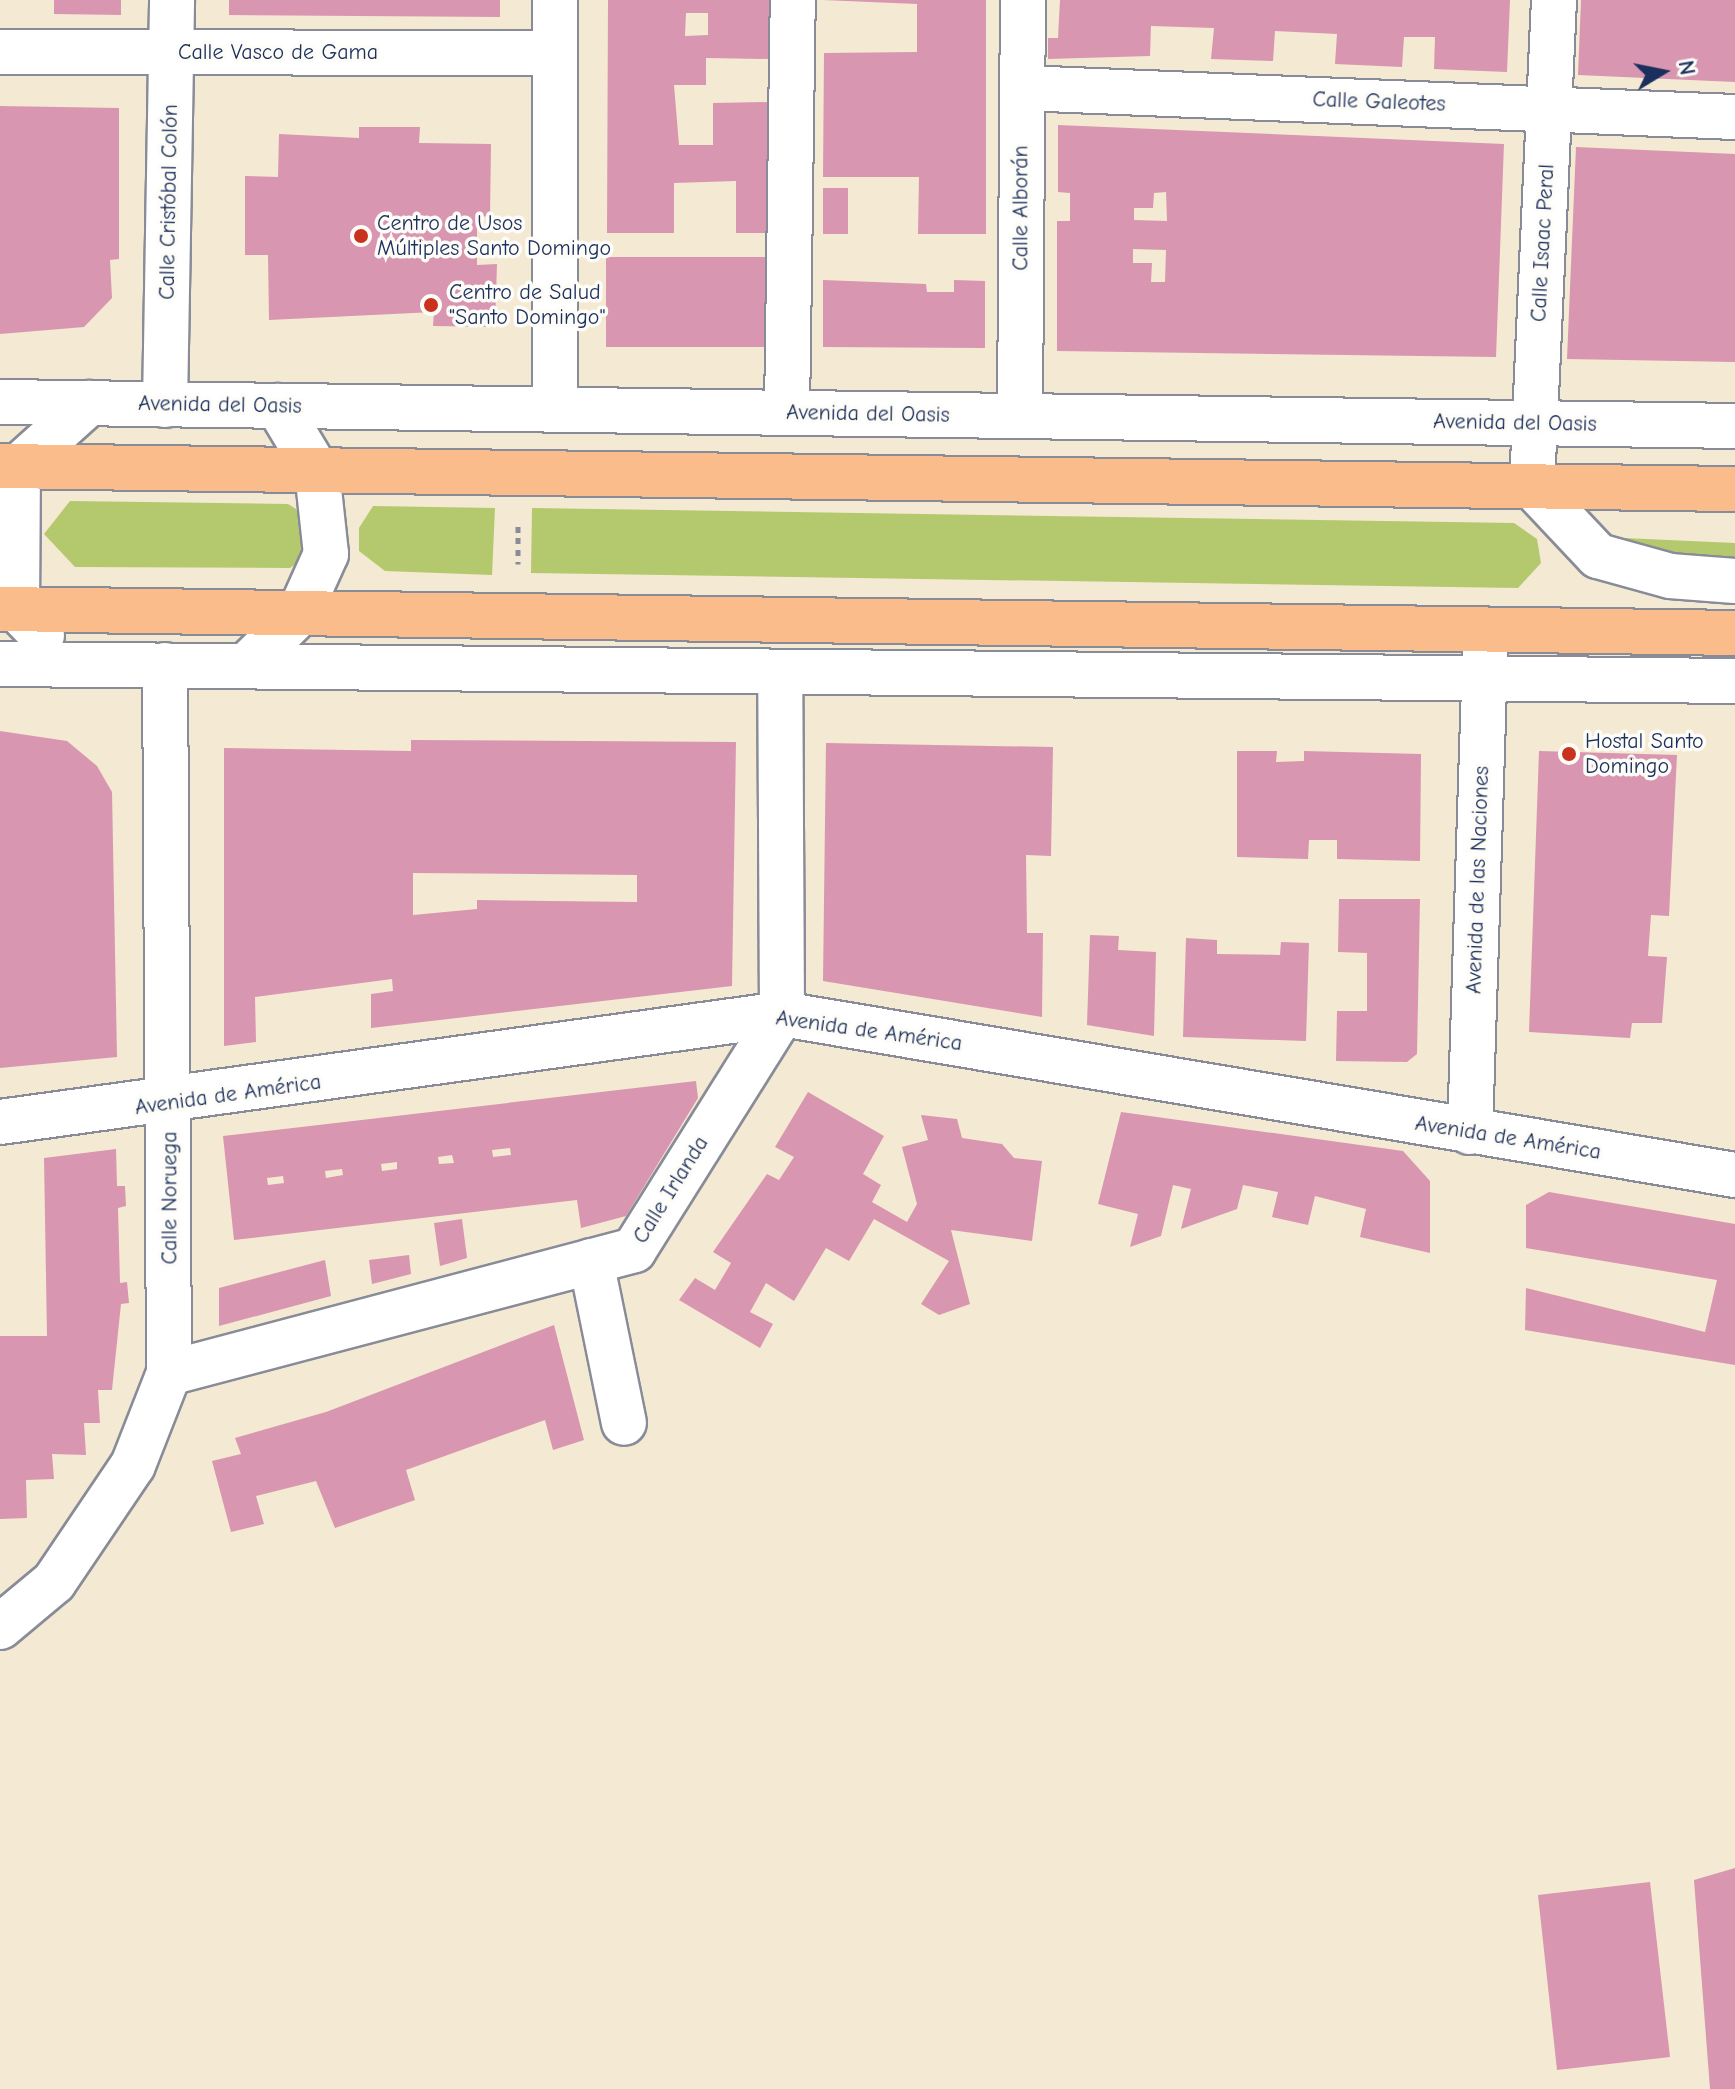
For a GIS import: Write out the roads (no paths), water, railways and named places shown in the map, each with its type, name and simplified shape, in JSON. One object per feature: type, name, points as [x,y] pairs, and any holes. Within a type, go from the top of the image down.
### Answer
[{"type":"main road","points":[[9,467],[1735,489]]},
{"type":"main road","points":[[9,609],[1735,633]]},
{"type":"street","name":"Calle Cristóbal Colón","points":[[165,405],[172,0]]},
{"type":"street","points":[[555,0],[555,410]]},
{"type":"street","points":[[787,413],[793,0]]},
{"type":"street","name":"Calle Alborán","points":[[1020,416],[1023,0]]},
{"type":"street","name":"Calle Isaac Peral","points":[[1532,486],[1554,0]]},
{"type":"street","name":"Calle Vasco de Gama","points":[[0,52],[555,53]]},
{"type":"street","name":"Calle Galeotes","points":[[1022,88],[1735,117]]},
{"type":"street","name":"Avenida del Oasis","points":[[0,402],[1735,426]]},
{"type":"street","points":[[69,664],[9,609],[9,467],[89,403]]},
{"type":"street","points":[[246,666],[299,614],[326,554],[317,471],[278,406]]},
{"type":"street","points":[[1532,486],[1598,556],[1670,576],[1735,581]]},
{"type":"street","name":"Avenida de las Naciones","points":[[1470,1132],[1486,629]]},
{"type":"street","points":[[0,664],[1735,681]]},
{"type":"street","name":"Calle Noruega","points":[[0,1627],[54,1582],[133,1465],[169,1373],[171,1104],[165,665]]},
{"type":"street","points":[[780,672],[782,1014]]},
{"type":"street","name":"Avenida de América","points":[[0,1122],[171,1104],[782,1014],[1735,1175]]},
{"type":"street","name":"Calle Irlanda","points":[[169,1373],[634,1250],[782,1014]]},
{"type":"street","points":[[591,1261],[624,1423]]},
{"type":"place","name":"Centro de Usos Múltiples Santo Domingo","points":[[361,236]]},
{"type":"place","name":"Centro de Salud \"Santo Domingo\"","points":[[431,305]]},
{"type":"place","name":"Hostal Santo Domingo","points":[[1569,754]]}]
